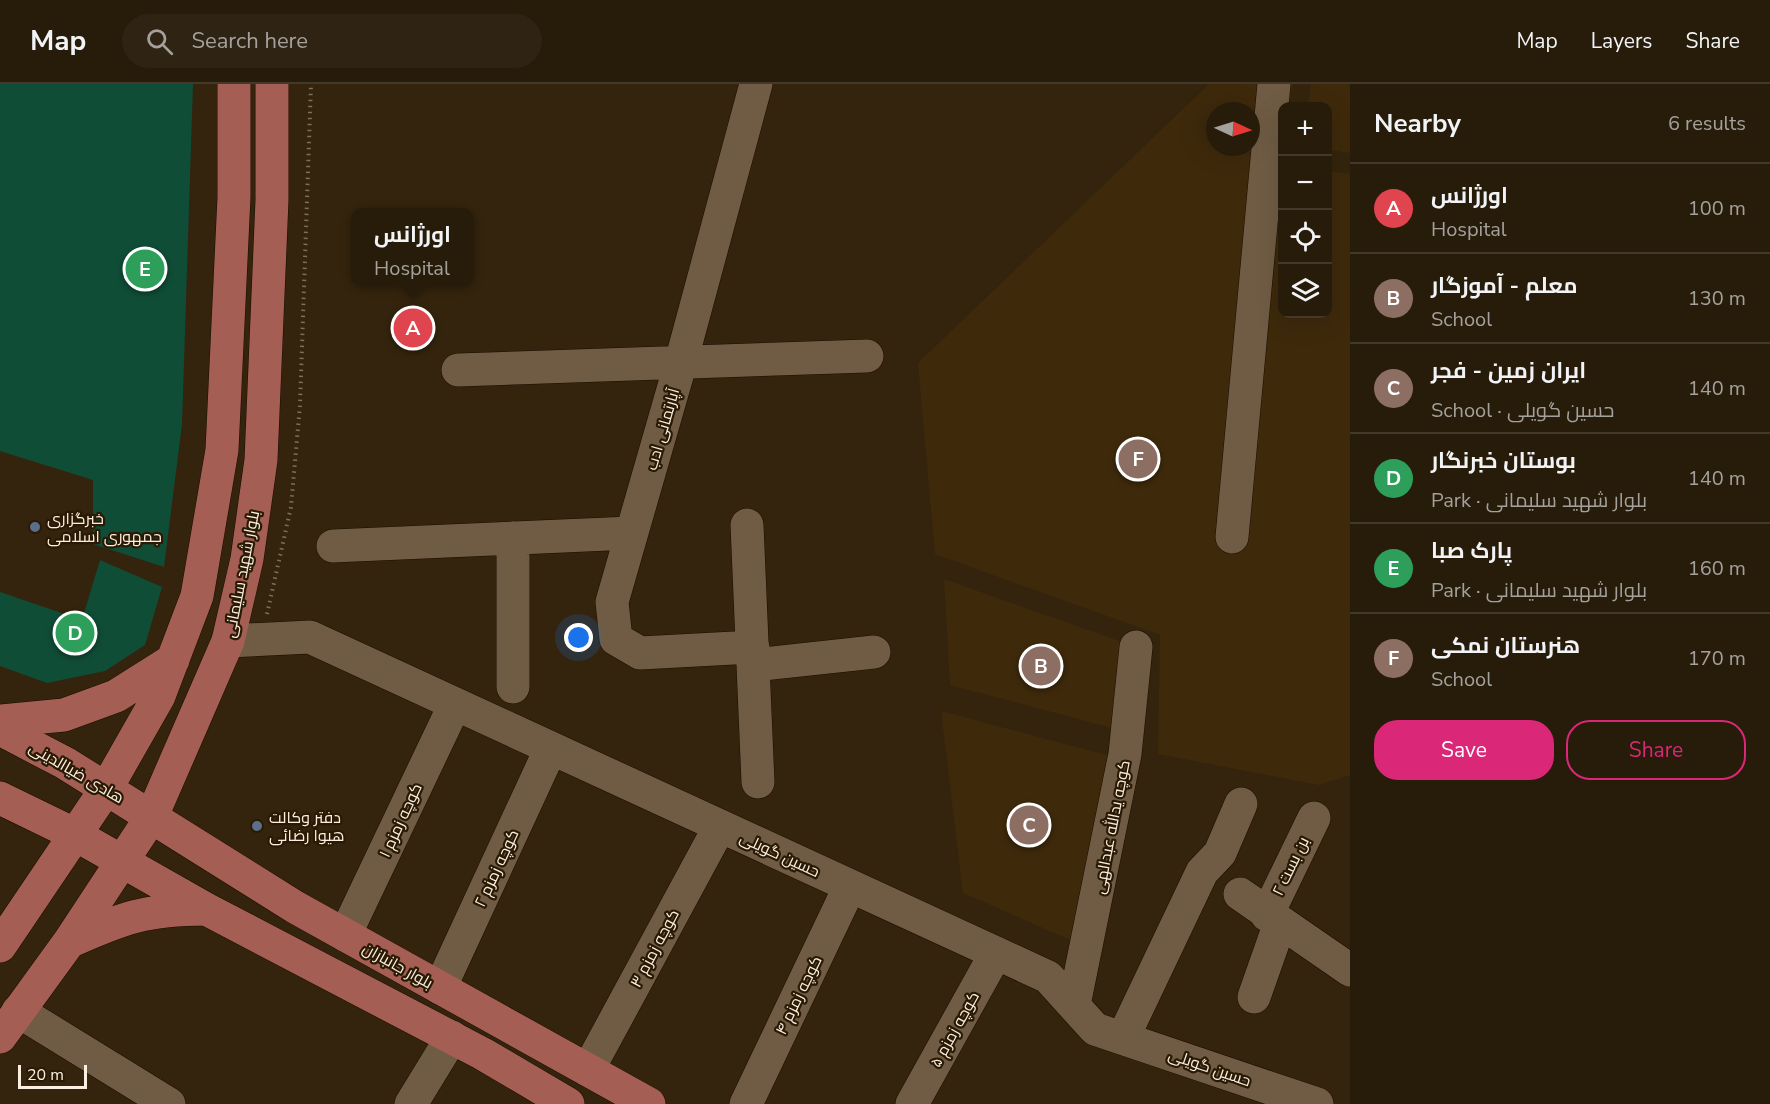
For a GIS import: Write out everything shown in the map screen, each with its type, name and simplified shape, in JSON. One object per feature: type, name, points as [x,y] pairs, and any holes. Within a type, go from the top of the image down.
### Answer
[{"type":"main road","points":[[0,946],[106,789],[159,696],[197,596],[222,450],[234,197],[234,84]]},
{"type":"main road","name":"بلوار شهید سلیمانی","points":[[9,1024],[69,942],[152,816],[228,641],[248,559],[261,460],[272,200],[272,84]]},
{"type":"main road","points":[[0,721],[57,717],[116,696],[173,660]]},
{"type":"main road","name":"هادی ضیاالدینی","points":[[0,729],[65,763],[152,816]]},
{"type":"main road","points":[[0,798],[74,834],[206,909],[452,1037],[568,1104]]},
{"type":"main road","name":"بلوار جانبازان","points":[[152,816],[204,852],[345,936],[649,1104]]},
{"type":"main road","points":[[69,942],[111,922],[135,915],[206,909]]},
{"type":"street","name":"آپارتمانی ادب","points":[[754,656],[640,653],[616,639],[612,602],[681,362],[756,84]]},
{"type":"street","points":[[1232,537],[1274,84]]},
{"type":"street","points":[[458,370],[867,356]]},
{"type":"street","points":[[747,525],[758,782]]},
{"type":"street","points":[[333,546],[631,533]]},
{"type":"street","points":[[513,538],[513,687]]},
{"type":"street","name":"حسین گویلی","points":[[228,641],[310,637],[1048,977],[1095,1029],[1317,1104]]},
{"type":"street","name":"کوچه یدالله عبدالهی","points":[[1074,1005],[1125,754],[1136,647]]},
{"type":"street","points":[[754,656],[874,652]]},
{"type":"street","name":"کوچه زمزم ۱","points":[[345,936],[455,704]]},
{"type":"street","name":"کوچه زمزم ۲","points":[[440,988],[551,748]]},
{"type":"street","points":[[1123,1038],[1202,872],[1220,853],[1241,804]]},
{"type":"street","name":"بن بست ۲","points":[[1254,997],[1273,919],[1314,818]]},
{"type":"street","name":"کوچه زمزم ۳","points":[[588,1070],[720,826]]},
{"type":"street","name":"کوچه زمزم ۴","points":[[746,1104],[850,886]]},
{"type":"street","points":[[1240,894],[1273,919],[1350,970]]},
{"type":"street","name":"کوچه زمزم ۵","points":[[912,1104],[996,953]]},
{"type":"street","points":[[9,1024],[169,1104]]},
{"type":"street","points":[[411,1104],[452,1037]]},
{"type":"shaded area","points":[[1209,84],[1293,84],[1290,102],[1278,102],[1278,318],[1332,318],[1332,172],[1350,174],[1350,775],[1319,785],[1158,754],[1160,635],[935,554],[918,363]]},
{"type":"shaded area","points":[[1311,84],[1350,84],[1350,153],[1332,151],[1332,102],[1309,102]]},
{"type":"shaded area","points":[[944,579],[1136,647],[1123,731],[950,685]]},
{"type":"shaded area","points":[[941,711],[1114,757],[1084,946],[963,893]]},
{"type":"green space","points":[[0,84],[193,84],[182,424],[164,567],[93,544],[93,480],[0,451]]},
{"type":"green space","points":[[100,560],[162,587],[145,645],[105,671],[47,683],[0,666],[0,592],[82,620]]},
{"type":"place","name":"پارک صبا","points":[[145,269]]},
{"type":"place","name":"اورژانس","points":[[413,328]]},
{"type":"place","name":"هنرستان نمکی","points":[[1138,459]]},
{"type":"place","name":"خبرگزاری جمهوری اسلامی","points":[[35,527]]},
{"type":"place","name":"بوستان خبرنگار","points":[[75,633]]},
{"type":"place","name":"معلم - آموزگار","points":[[1041,666]]},
{"type":"place","name":"ایران زمین - فجر","points":[[1029,825]]},
{"type":"place","name":"دفتر وکالت هیوا رضائی","points":[[257,826]]}]
